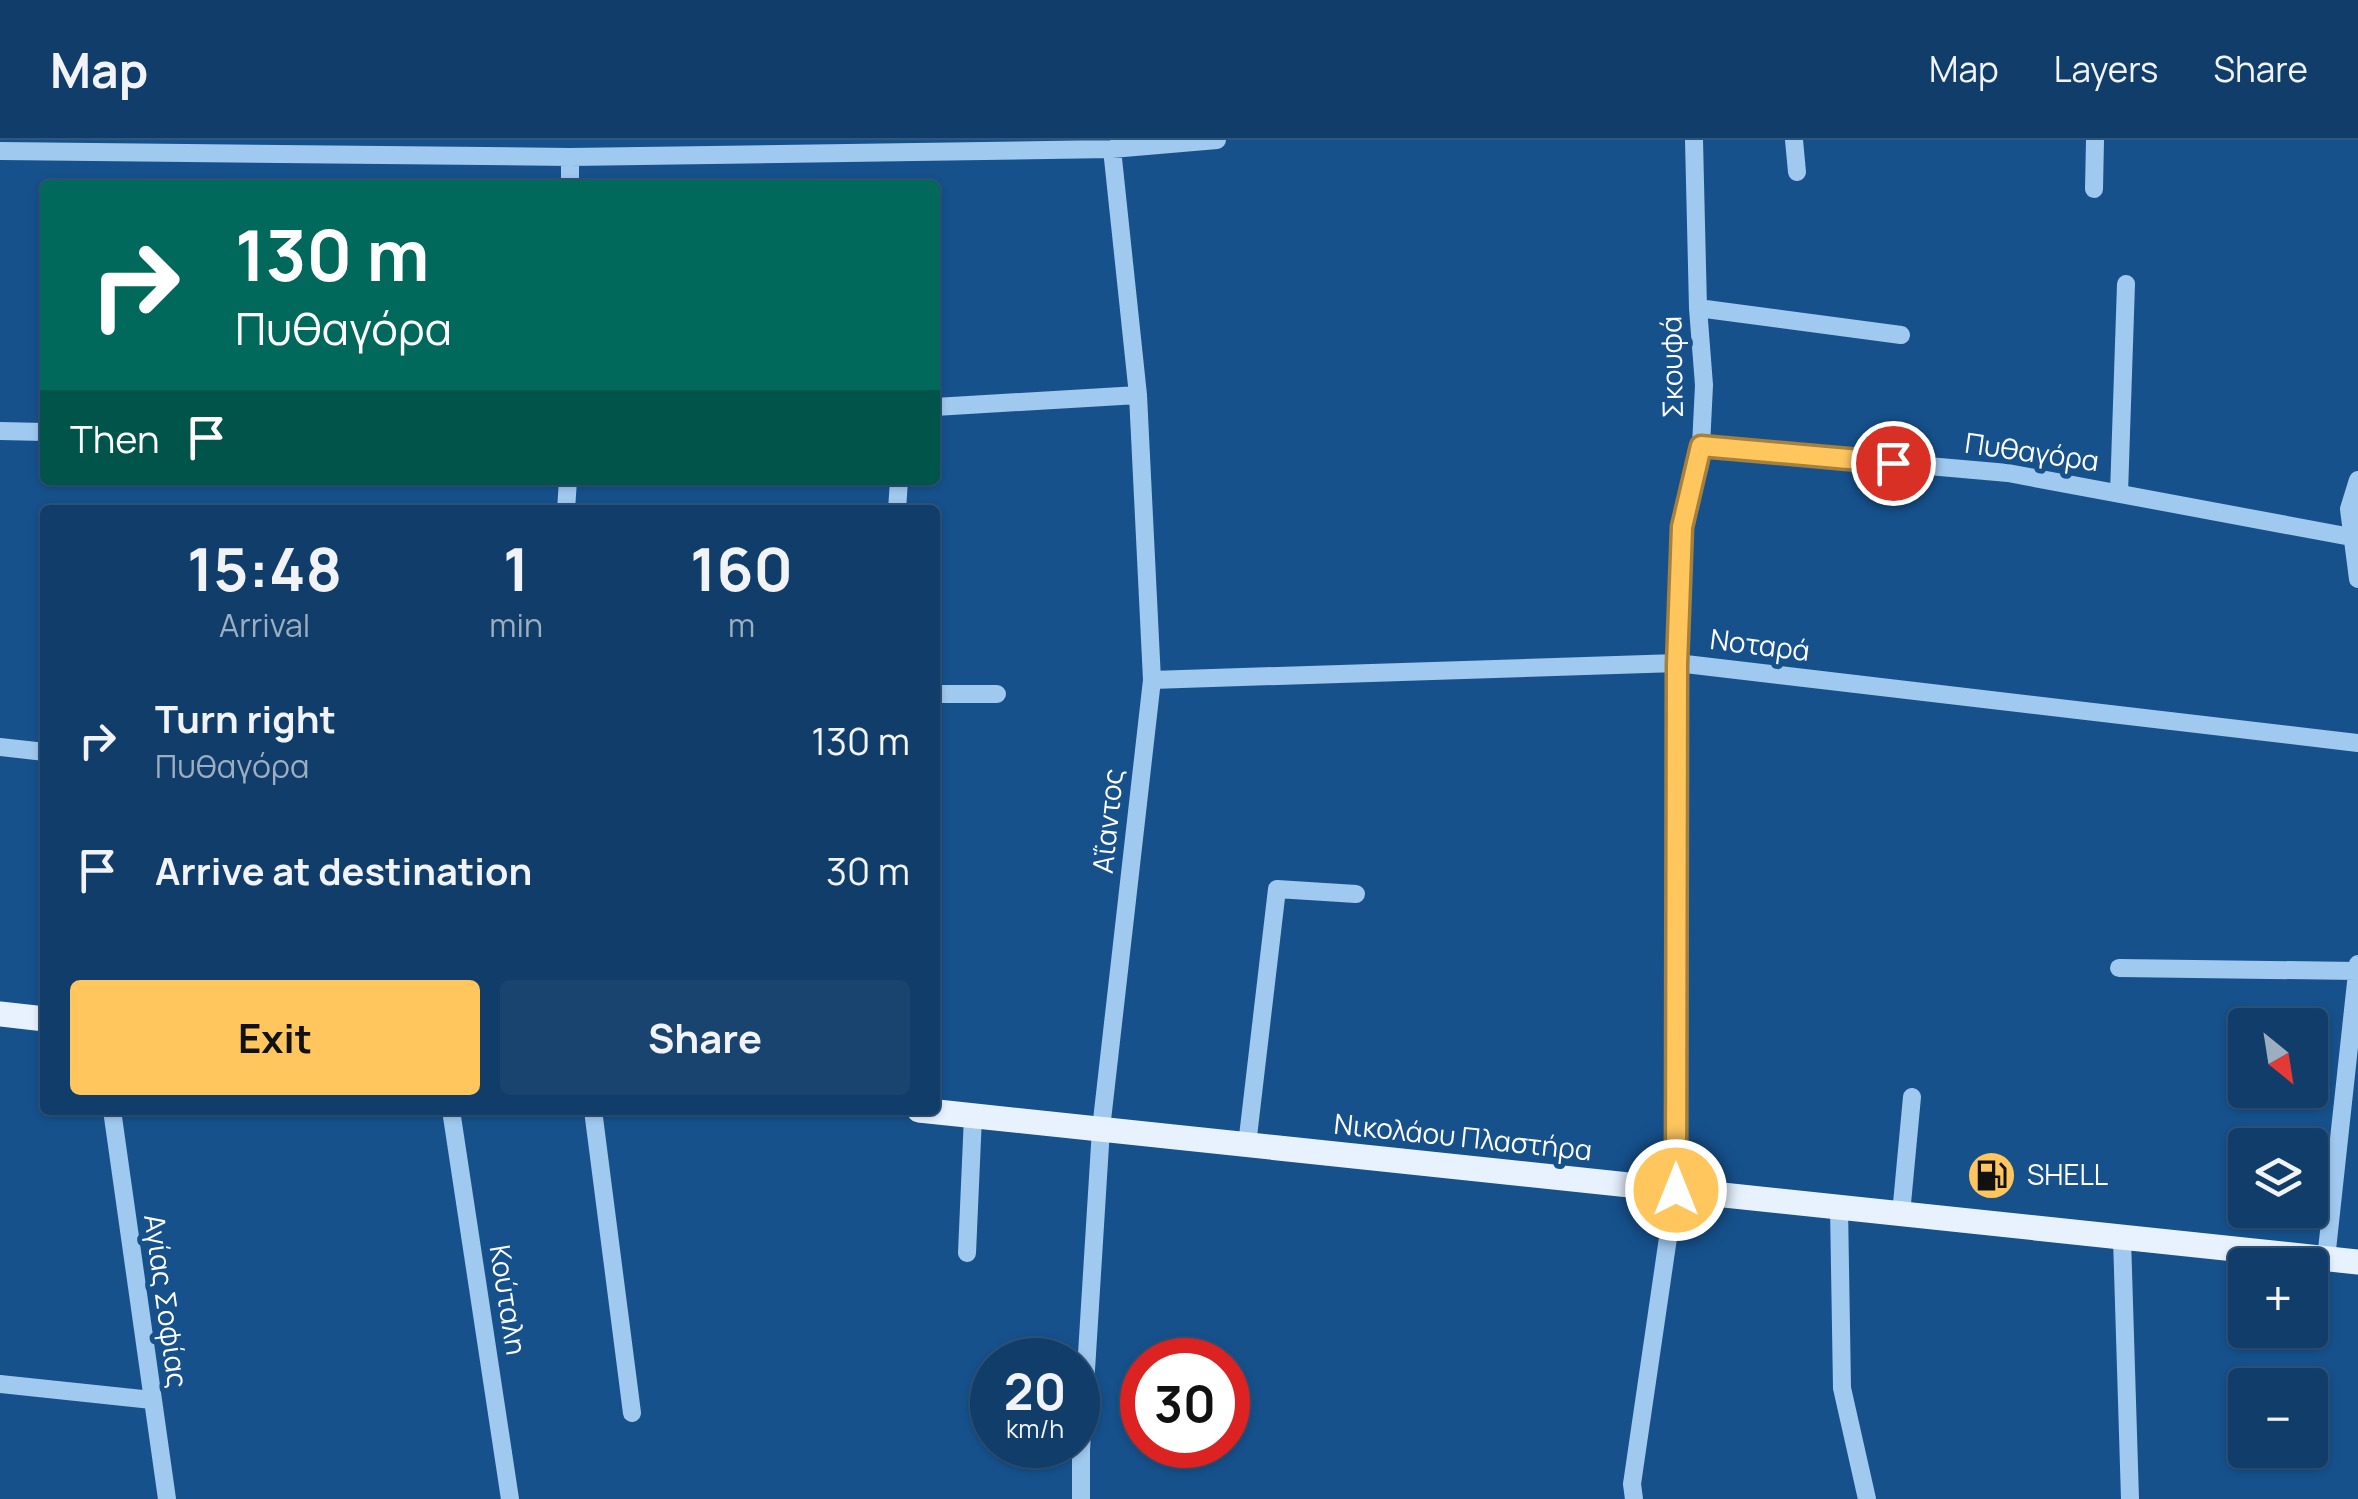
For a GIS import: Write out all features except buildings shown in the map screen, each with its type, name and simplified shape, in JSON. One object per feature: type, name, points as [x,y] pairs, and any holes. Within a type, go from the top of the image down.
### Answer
[{"type":"main road","points":[[0,1014],[40,1018]]},
{"type":"main road","name":"Νικολάου Πλαστήρα","points":[[940,1112],[2228,1249]]},
{"type":"main road","name":"Νικολάου Πλαστήρα","points":[[2328,1259],[2358,1262]]},
{"type":"street","points":[[0,151],[570,156],[1112,149],[1217,140]]},
{"type":"street","name":"Σκουφά","points":[[1634,1499],[1632,1484],[1676,1190],[1677,664],[1682,527],[1701,446],[1704,386],[1694,140]]},
{"type":"street","points":[[1794,140],[1797,172]]},
{"type":"street","points":[[2094,189],[2095,140]]},
{"type":"street","name":"Αΐαντος","points":[[1081,1499],[1101,1129],[1152,680],[1138,395],[1112,149]]},
{"type":"street","points":[[570,156],[570,180]]},
{"type":"street","points":[[2119,494],[2126,284]]},
{"type":"street","points":[[1698,308],[1902,335]]},
{"type":"street","points":[[940,407],[1138,395]]},
{"type":"street","points":[[0,431],[40,432]]},
{"type":"street","name":"Πυθαγόρα","points":[[1701,446],[2008,473],[2351,537]]},
{"type":"street","points":[[2358,483],[2349,509],[2358,579]]},
{"type":"street","name":"Νοταρά","points":[[1152,680],[1677,664],[2358,743]]},
{"type":"street","points":[[940,694],[997,694]]},
{"type":"street","points":[[0,747],[40,751]]},
{"type":"street","points":[[1247,1144],[1277,889],[1356,894]]},
{"type":"street","points":[[2118,968],[2358,968],[2327,1248]]},
{"type":"street","points":[[1901,1214],[1912,1097]]},
{"type":"street","name":"Αγίας Σοφίας","points":[[113,1115],[167,1499]]},
{"type":"street","name":"Κούταλη","points":[[453,1115],[510,1499]]},
{"type":"street","points":[[594,1115],[632,1413]]},
{"type":"street","points":[[967,1253],[974,1116]]},
{"type":"street","points":[[1839,1206],[1842,1388],[1867,1499]]},
{"type":"street","points":[[2122,1238],[2130,1499]]},
{"type":"street","points":[[0,1384],[152,1400]]},
{"type":"place","name":"SHELL","points":[[1992,1175]]},
{"type":"route","points":[[1676,1190],[1677,664],[1682,527],[1701,446],[1893,463]]}]
